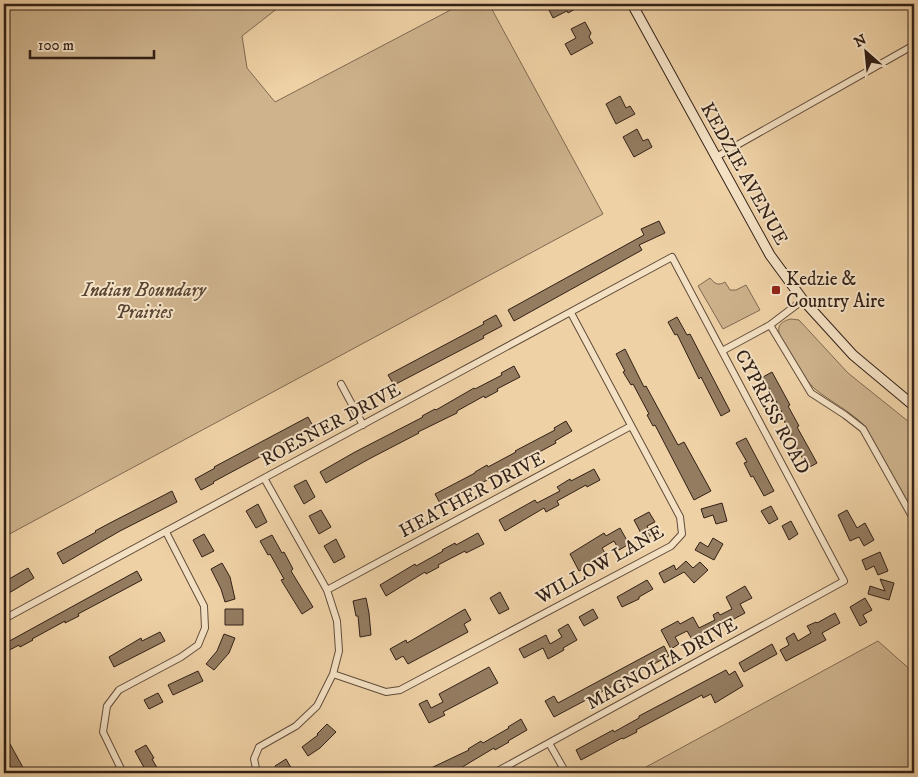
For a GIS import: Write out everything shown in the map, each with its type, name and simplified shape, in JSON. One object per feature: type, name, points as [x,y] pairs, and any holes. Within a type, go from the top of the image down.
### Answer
[{"type":"main road","name":"KEDZIE AVENUE","points":[[632,4],[770,255],[803,300],[853,355],[914,406]]},
{"type":"street","points":[[716,156],[914,45]]},
{"type":"street","name":"ROESNER DRIVE","points":[[4,619],[672,257]]},
{"type":"street","name":"CYPRESS ROAD","points":[[672,257],[844,581]]},
{"type":"street","points":[[722,351],[770,326],[803,300]]},
{"type":"street","name":"WILLOW LANE","points":[[334,674],[386,692],[400,690],[671,546],[682,534],[680,517],[571,313]]},
{"type":"street","points":[[770,326],[811,393],[863,429],[914,520]]},
{"type":"street","points":[[341,384],[363,425]]},
{"type":"street","name":"HEATHER DRIVE","points":[[328,590],[631,426]]},
{"type":"street","points":[[257,773],[254,759],[259,747],[296,726],[317,706],[334,674],[339,651],[337,621],[328,590],[264,478]]},
{"type":"street","points":[[123,773],[102,732],[107,706],[120,690],[181,657],[198,645],[205,628],[204,606],[166,532]]},
{"type":"street","name":"MAGNOLIA DRIVE","points":[[494,773],[844,581]]},
{"type":"street","points":[[549,744],[566,773]]},
{"type":"green space","name":"Indian Boundary Prairies","points":[[4,4],[283,4],[242,36],[247,68],[275,102],[462,4],[489,4],[603,214],[4,537]]},
{"type":"green space","points":[[710,278],[717,284],[725,282],[730,290],[736,290],[746,285],[760,310],[723,329],[698,286]]},
{"type":"green space","points":[[791,319],[799,320],[848,373],[914,426],[914,513],[865,426],[815,389],[792,360],[779,333],[781,324]]},
{"type":"green space","points":[[878,641],[914,673],[914,773],[635,773]]},
{"type":"building","points":[[546,4],[581,4],[568,13],[567,11],[553,18]]},
{"type":"building","points":[[585,22],[591,33],[589,37],[593,43],[571,55],[565,44],[576,38],[571,29]]},
{"type":"building","points":[[620,96],[626,108],[630,106],[635,114],[616,124],[606,104]]},
{"type":"building","points":[[637,129],[643,141],[648,139],[652,147],[634,157],[623,137]]},
{"type":"building","points":[[659,221],[665,233],[639,245],[642,250],[514,321],[508,310],[644,235],[641,229]]},
{"type":"building","points":[[496,315],[502,326],[483,336],[484,338],[394,385],[388,375],[484,324],[483,322]]},
{"type":"building","points":[[677,317],[687,335],[690,334],[730,411],[721,416],[701,377],[699,379],[677,334],[675,335],[668,322]]},
{"type":"building","points":[[625,349],[644,387],[646,386],[678,445],[684,442],[711,491],[694,500],[655,425],[653,426],[647,415],[649,414],[633,384],[631,385],[623,372],[625,371],[616,354]]},
{"type":"building","points":[[514,366],[520,377],[497,389],[498,391],[485,398],[484,396],[457,411],[457,413],[418,432],[326,483],[320,472],[474,388],[502,375],[501,373]]},
{"type":"building","points":[[772,372],[790,405],[788,406],[799,426],[797,427],[817,463],[808,468],[790,436],[792,435],[782,417],[784,416],[763,377]]},
{"type":"building","points":[[308,417],[314,428],[201,490],[195,479]]},
{"type":"building","points":[[566,421],[572,431],[555,441],[556,443],[441,505],[435,494],[487,465],[488,467],[516,452],[555,430],[554,428]]},
{"type":"building","points":[[746,438],[774,491],[764,496],[753,476],[751,477],[744,463],[747,462],[736,443]]},
{"type":"building","points":[[594,469],[600,480],[587,487],[586,485],[557,501],[559,505],[546,512],[544,508],[505,531],[499,520],[535,500],[537,503],[560,491],[557,487],[570,479],[571,481]]},
{"type":"building","points":[[306,480],[315,497],[304,504],[294,486]]},
{"type":"building","points":[[172,491],[177,502],[120,531],[63,564],[57,553]]},
{"type":"building","points":[[722,503],[727,521],[716,524],[713,515],[704,518],[701,509]]},
{"type":"building","points":[[258,504],[267,522],[256,528],[246,511]]},
{"type":"building","points":[[771,506],[778,519],[769,524],[761,511]]},
{"type":"building","points":[[321,510],[331,527],[319,534],[309,516]]},
{"type":"building","points":[[847,510],[857,528],[865,523],[874,540],[864,546],[859,537],[850,541],[838,515]]},
{"type":"building","points":[[649,512],[655,522],[647,526],[652,535],[644,539],[634,520]]},
{"type":"building","points":[[791,521],[798,534],[789,540],[782,526]]},
{"type":"building","points":[[620,528],[629,544],[619,550],[614,541],[602,548],[607,556],[579,571],[570,554],[604,533],[606,536]]},
{"type":"building","points":[[478,533],[484,544],[466,553],[465,551],[438,565],[439,567],[426,574],[425,572],[386,596],[380,585],[415,564],[416,566],[455,543],[456,545]]},
{"type":"building","points":[[204,534],[214,551],[202,557],[193,540]]},
{"type":"building","points":[[272,535],[282,553],[284,552],[293,569],[291,571],[313,607],[302,614],[281,580],[284,579],[270,554],[268,555],[260,541]]},
{"type":"building","points":[[713,538],[723,544],[714,560],[695,550],[700,542],[708,547]]},
{"type":"building","points":[[336,539],[345,557],[334,563],[324,546]]},
{"type":"building","points":[[880,552],[888,571],[878,575],[874,566],[866,570],[862,560]]},
{"type":"building","points":[[686,561],[693,568],[700,562],[708,570],[694,583],[684,572],[664,583],[659,573],[674,565],[676,570]]},
{"type":"building","points":[[222,563],[230,577],[235,599],[225,602],[211,569]]},
{"type":"building","points":[[28,568],[34,578],[4,596],[4,582]]},
{"type":"building","points":[[137,571],[142,580],[78,614],[79,616],[65,623],[65,621],[20,647],[19,645],[4,653],[4,644]]},
{"type":"building","points":[[880,579],[894,583],[889,600],[868,594],[870,586],[885,591]]},
{"type":"building","points":[[647,580],[653,589],[639,597],[639,599],[622,607],[617,597]]},
{"type":"building","points":[[745,586],[752,598],[740,604],[745,613],[693,641],[687,631],[675,637],[679,644],[671,649],[661,630],[678,621],[680,624],[693,617],[699,628],[715,620],[713,615],[718,612],[720,615],[732,609],[726,597]]},
{"type":"building","points":[[500,592],[509,609],[499,614],[490,598]]},
{"type":"building","points":[[366,598],[371,635],[360,637],[358,616],[356,616],[353,601]]},
{"type":"building","points":[[865,598],[872,610],[863,615],[867,622],[860,626],[850,607]]},
{"type":"building","points":[[225,609],[243,609],[243,625],[225,625]]},
{"type":"building","points":[[465,609],[471,620],[464,624],[468,632],[408,664],[403,656],[396,660],[390,649],[406,640],[407,643]]},
{"type":"building","points":[[593,609],[598,618],[584,626],[579,617]]},
{"type":"building","points":[[835,613],[840,623],[822,633],[826,640],[786,661],[780,650],[789,645],[786,638],[794,633],[798,641],[811,633],[807,626]]},
{"type":"building","points":[[568,624],[577,640],[548,659],[543,648],[524,658],[519,649],[546,635],[550,644],[562,637],[558,630]]},
{"type":"building","points":[[160,632],[165,641],[114,667],[109,657],[141,638],[142,641]]},
{"type":"building","points":[[224,634],[235,638],[229,653],[214,670],[206,664],[217,651]]},
{"type":"building","points":[[772,644],[777,654],[744,672],[739,663]]},
{"type":"building","points":[[664,646],[669,656],[554,717],[545,701],[554,696],[558,703]]},
{"type":"building","points":[[489,667],[498,683],[443,712],[445,715],[429,723],[419,704],[427,700],[431,708],[443,702],[439,694]]},
{"type":"building","points":[[726,670],[729,675],[735,671],[743,686],[715,703],[711,694],[703,698],[702,695],[636,730],[637,732],[581,760],[576,750],[613,730],[614,732],[639,718],[639,716]]},
{"type":"building","points":[[198,671],[203,681],[173,695],[168,685]]},
{"type":"building","points":[[158,693],[163,702],[149,709],[144,700]]},
{"type":"building","points":[[521,719],[527,730],[509,742],[495,750],[494,748],[454,772],[454,770],[448,773],[433,773],[431,768],[469,750],[481,741],[483,743]]},
{"type":"building","points":[[327,724],[336,732],[320,748],[308,756],[302,747],[318,735]]},
{"type":"building","points":[[4,733],[26,773],[14,773],[4,755]]},
{"type":"building","points":[[146,745],[160,773],[147,773],[135,751]]},
{"type":"building","points":[[286,759],[294,773],[279,773],[275,766]]},
{"type":"place","name":"Kedzie & Country Aire","points":[[776,290]]}]
